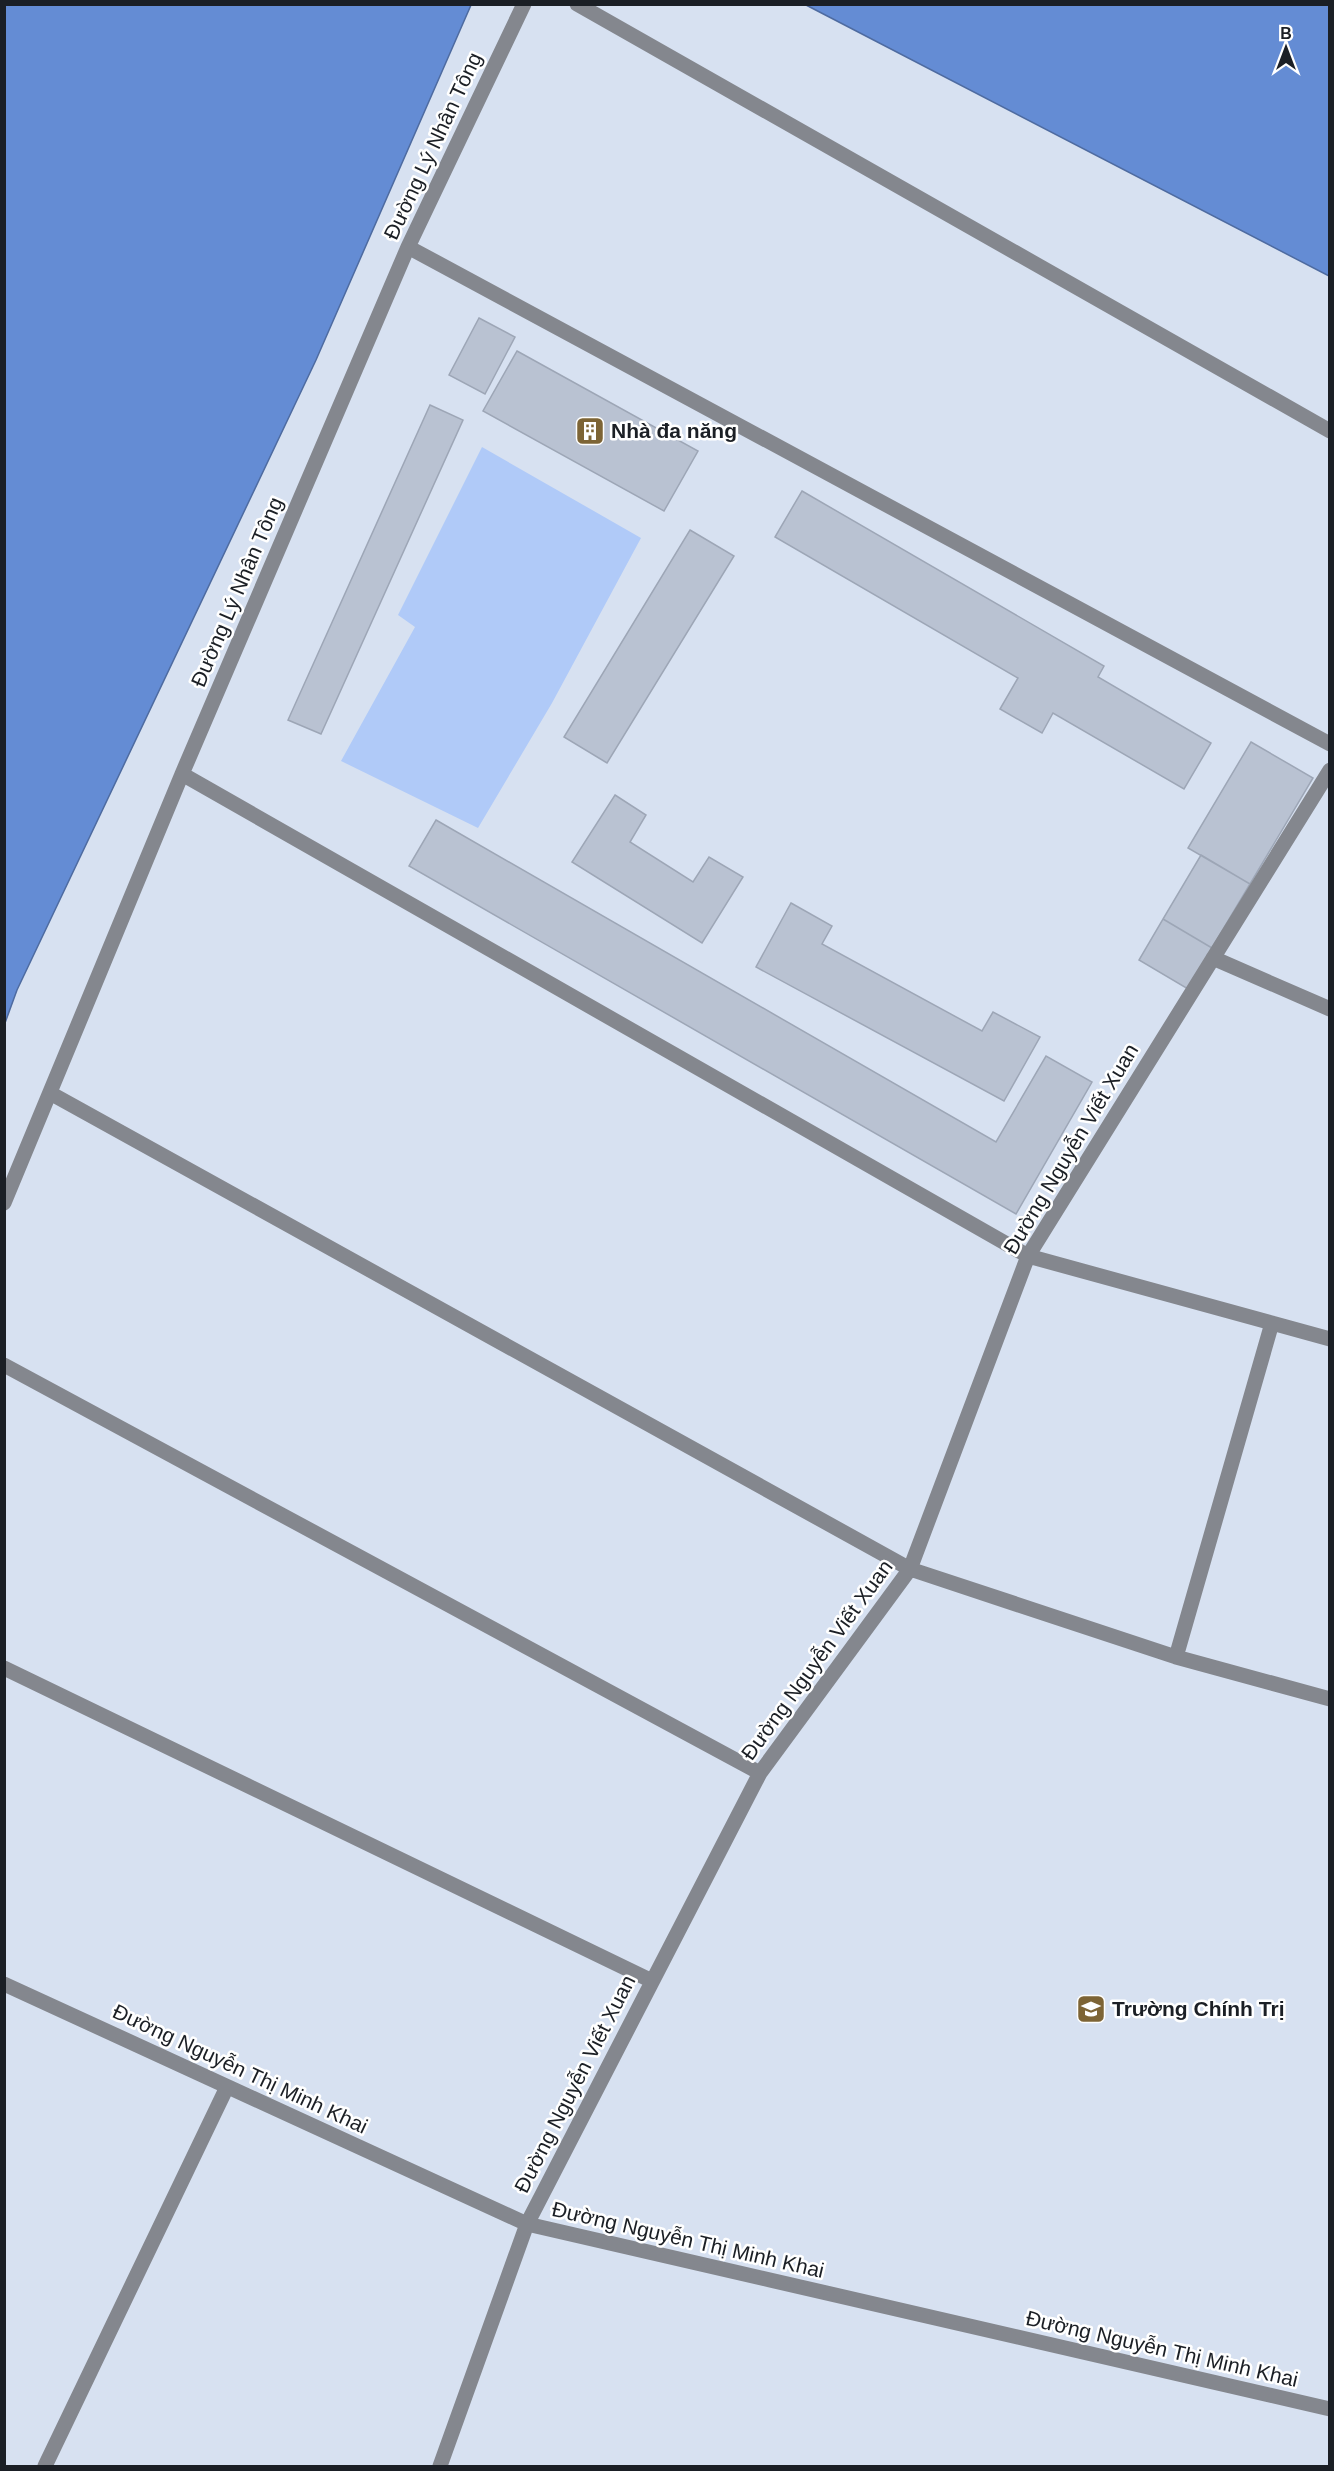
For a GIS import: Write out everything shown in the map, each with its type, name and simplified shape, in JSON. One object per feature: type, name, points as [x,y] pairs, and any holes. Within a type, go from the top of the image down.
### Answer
[{"type":"street","name":"Đường Lý Nhân Tông","points":[[4,1203],[182,774],[408,248],[524,4]]},
{"type":"street","points":[[576,4],[1329,431]]},
{"type":"street","points":[[408,248],[1329,744]]},
{"type":"street","name":"Đường Nguyễn Viết Xuan","points":[[440,2466],[527,2224],[760,1773],[910,1569],[1028,1256],[1329,770]]},
{"type":"street","points":[[182,774],[1028,1256],[1329,1339]]},
{"type":"street","points":[[1213,958],[1329,1009]]},
{"type":"street","points":[[50,1093],[910,1569],[1176,1657],[1329,1699]]},
{"type":"street","points":[[1176,1657],[1272,1323]]},
{"type":"street","points":[[4,1365],[760,1773]]},
{"type":"street","points":[[4,1668],[652,1981]]},
{"type":"street","name":"Đường Nguyễn Thị Minh Khai","points":[[4,1984],[527,2224],[1329,2409]]},
{"type":"street","points":[[45,2466],[227,2087]]},
{"type":"shaded area","points":[[5,4],[471,5],[316,360],[17,990],[5,1023]]},
{"type":"shaded area","points":[[806,5],[1329,5],[1329,276]]},
{"type":"shaded area","points":[[482,447],[641,538],[552,703],[478,828],[341,761],[415,627],[398,615]]},
{"type":"building","points":[[479,318],[515,337],[485,394],[449,375]]},
{"type":"building","name":"Nhà đa năng","points":[[517,351],[698,451],[664,511],[483,411]]},
{"type":"building","points":[[430,405],[463,420],[321,734],[288,720]]},
{"type":"building","points":[[802,491],[1104,666],[1098,677],[1211,743],[1184,789],[1053,713],[1042,733],[1000,709],[1018,678],[775,537]]},
{"type":"building","points":[[690,530],[734,556],[607,763],[564,737]]},
{"type":"building","points":[[1251,742],[1313,778],[1250,884],[1188,848]]},
{"type":"building","points":[[615,795],[646,815],[630,842],[693,882],[709,857],[743,877],[702,943],[572,862]]},
{"type":"building","points":[[436,820],[996,1142],[1046,1056],[1092,1082],[1016,1214],[409,866]]},
{"type":"building","points":[[1201,855],[1250,884],[1212,948],[1163,919]]},
{"type":"building","points":[[791,903],[832,926],[822,944],[982,1031],[993,1012],[1040,1037],[1004,1101],[756,967]]},
{"type":"building","points":[[1163,919],[1212,948],[1188,989],[1139,960]]},
{"type":"place","name":"Nhà đa năng","points":[[590,431]]},
{"type":"place","name":"Trường Chính Trị","points":[[1091,2009]]}]
